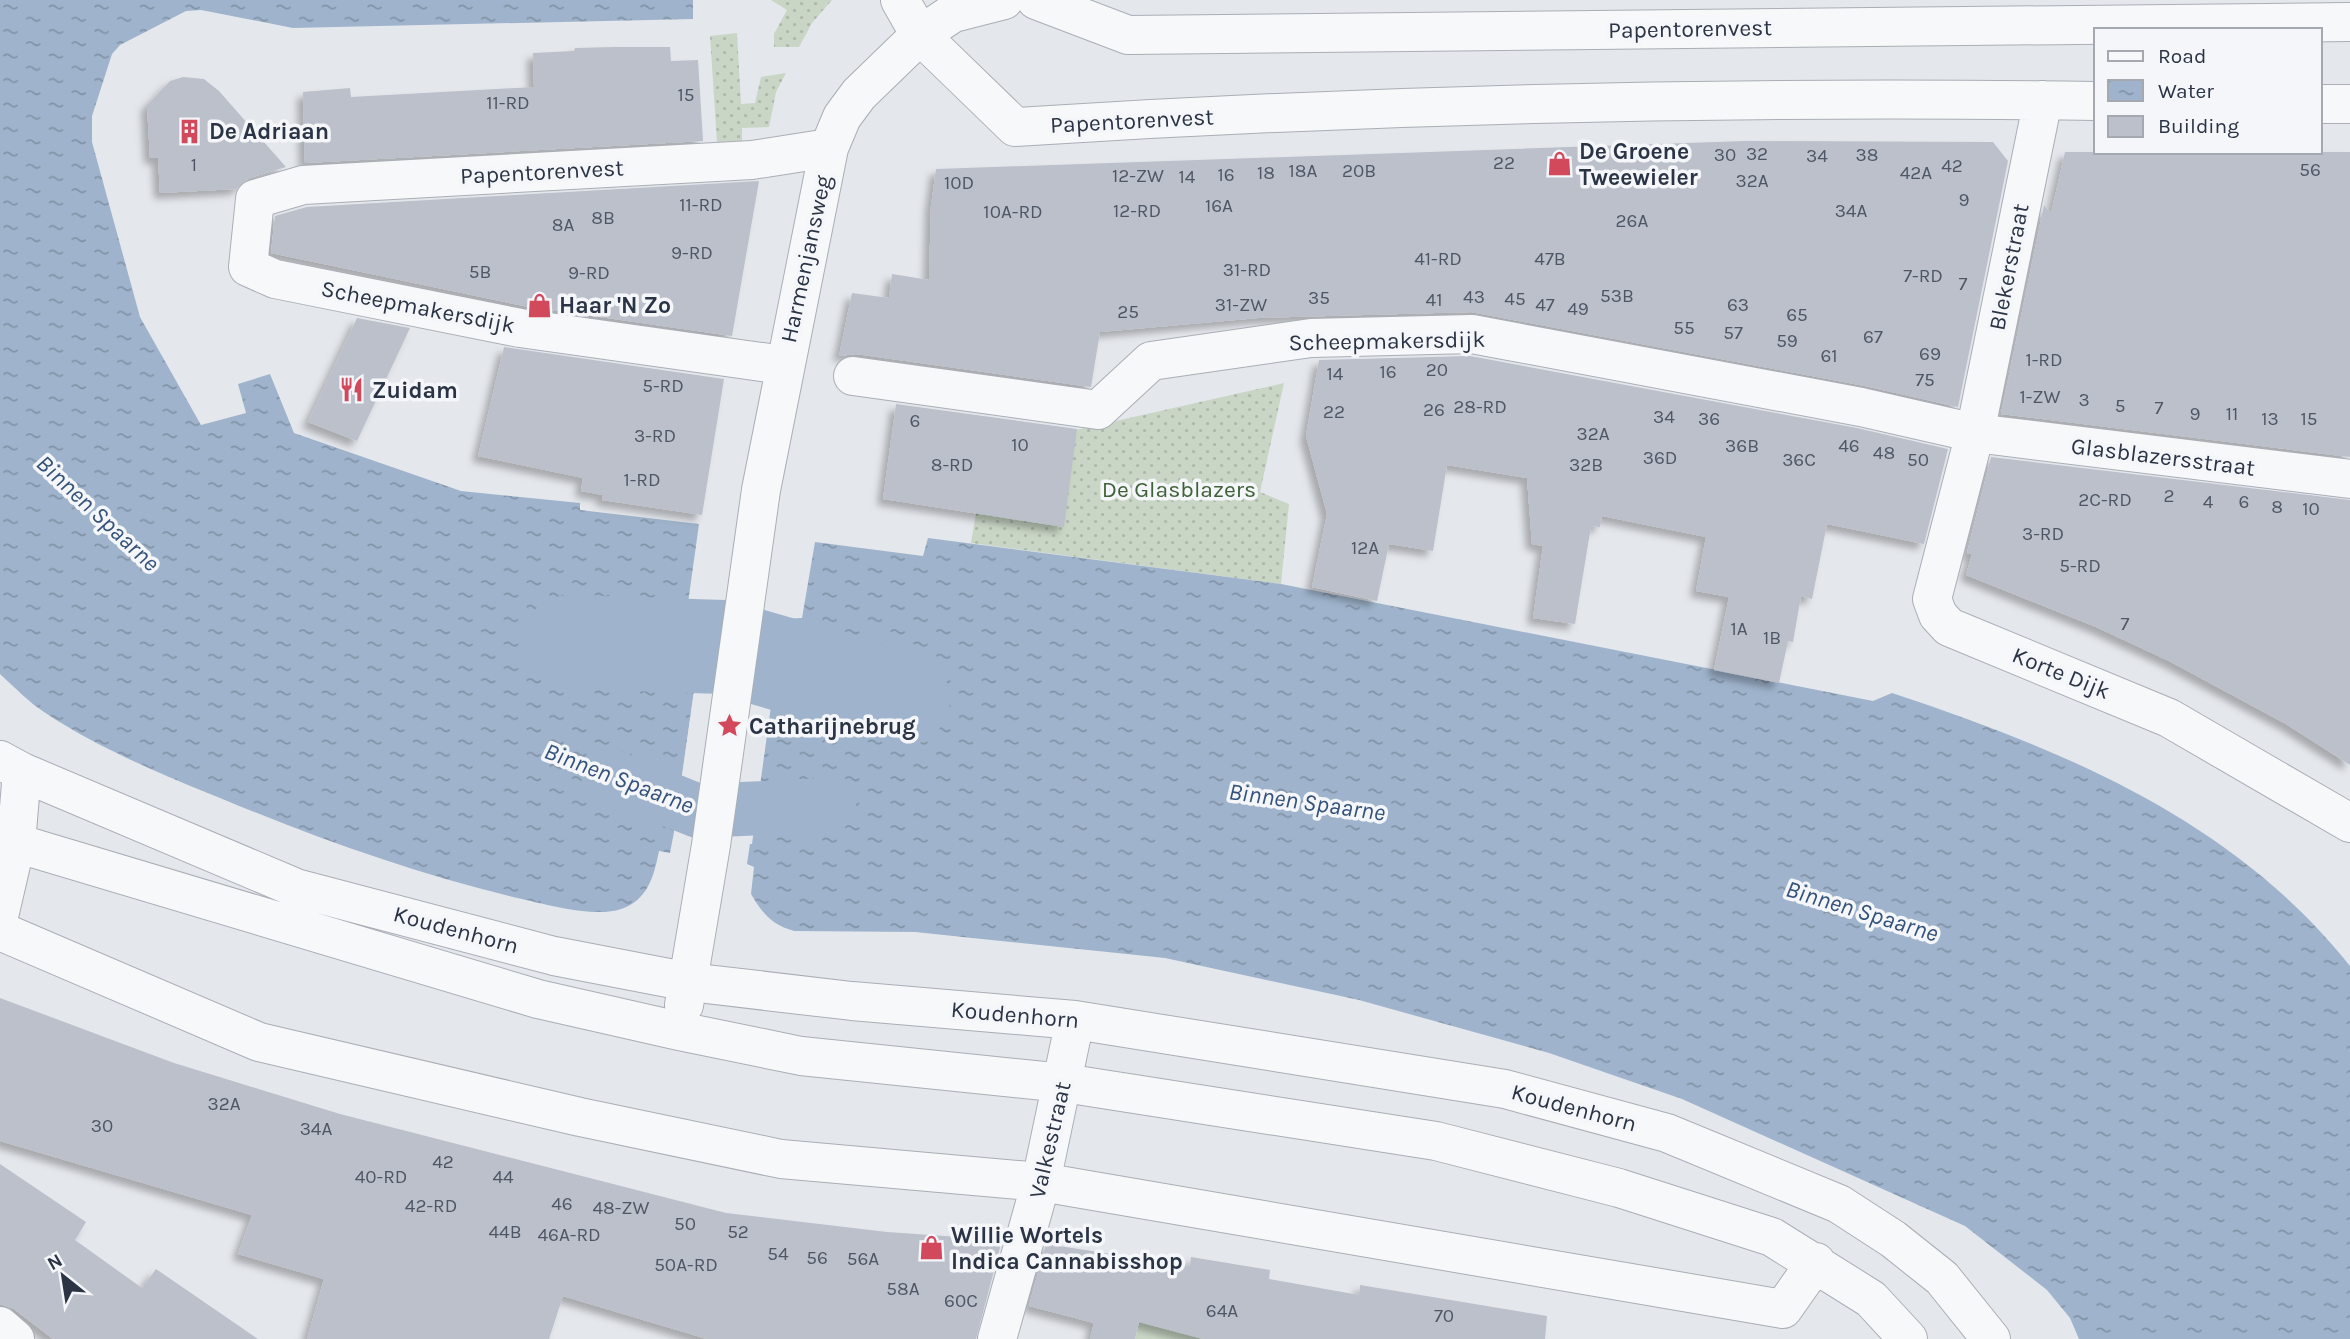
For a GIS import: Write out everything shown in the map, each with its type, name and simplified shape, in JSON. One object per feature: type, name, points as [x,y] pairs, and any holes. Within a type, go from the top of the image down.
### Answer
[{"type":"street","name":"Papentorenvest","points":[[900,0],[920,35],[1015,127],[1149,118],[1600,104],[2094,101]]},
{"type":"street","name":"Harmenjansweg","points":[[689,982],[761,490],[783,365],[829,148],[842,117],[859,94],[920,35],[953,13],[1004,0]]},
{"type":"street","name":"Papentorenvest","points":[[1035,0],[1128,35],[2350,22]]},
{"type":"street","name":"Blekerstraat","points":[[1975,433],[2043,100]]},
{"type":"street","points":[[2322,104],[2350,104]]},
{"type":"street","name":"Papentorenvest","points":[[255,199],[303,185],[752,160],[829,148]]},
{"type":"street","name":"Scheepmakersdijk","points":[[255,199],[247,267],[275,279],[520,328],[783,365]]},
{"type":"street","name":"Scheepmakersdijk","points":[[853,376],[1098,410],[1151,361],[1311,338],[1472,334],[1861,407],[1975,433]]},
{"type":"street","name":"Glasblazersstraat","points":[[1975,433],[2350,479]]},
{"type":"street","name":"Korte Dijk","points":[[1975,433],[1932,599],[1938,615],[1950,627],[2169,718],[2350,823]]},
{"type":"street","points":[[0,912],[8,839],[11,766]]},
{"type":"street","name":"Koudenhorn","points":[[11,766],[296,888],[554,956],[689,982],[852,1001],[1075,1020],[1504,1089],[1667,1133],[1839,1204],[1893,1239],[1941,1278],[1991,1339]]},
{"type":"street","name":"Koudenhorn","points":[[8,839],[538,999],[679,1031],[801,1056],[1064,1083],[1436,1140],[1619,1188],[1772,1237],[1871,1298],[1908,1339]]},
{"type":"street","points":[[0,931],[259,1042],[781,1159],[1041,1182],[1783,1309],[1816,1262]]},
{"type":"street","points":[[679,1031],[689,982]]},
{"type":"street","name":"Valkestraat","points":[[997,1339],[1041,1182],[1064,1083],[1075,1020]]},
{"type":"street","points":[[0,1326],[15,1339]]},
{"type":"green space","points":[[771,0],[832,0],[812,23],[799,47],[774,47],[774,34],[787,10]]},
{"type":"green space","points":[[737,33],[741,104],[755,103],[761,77],[786,73],[776,92],[769,127],[742,128],[742,141],[717,142],[710,36]]},
{"type":"green space","name":"De Glasblazers","points":[[1284,383],[1260,492],[1289,504],[1281,584],[971,543],[992,418],[1076,430]]},
{"type":"green space","points":[[1140,1319],[1203,1339],[1135,1339]]},
{"type":"water","points":[[0,0],[693,0],[693,19],[293,28],[201,10],[186,11],[120,45],[112,54],[92,116],[92,142],[140,317],[201,425],[246,413],[238,384],[270,374],[294,433],[461,491],[580,503],[580,510],[699,524],[688,603],[706,607],[674,832],[670,853],[659,851],[648,886],[638,900],[611,911],[558,907],[445,879],[332,842],[198,789],[108,749],[44,712],[0,674]]},
{"type":"water","points":[[928,538],[1281,584],[1873,701],[1892,693],[2020,739],[2142,796],[2199,830],[2254,870],[2304,915],[2350,966],[2350,1339],[2079,1339],[2070,1318],[2047,1290],[1965,1226],[1682,1099],[1549,1053],[1359,1000],[1165,958],[915,932],[794,931],[774,922],[751,894],[754,867],[747,864],[783,619],[802,618],[815,542],[923,556]]},
{"type":"pier","points":[[706,607],[709,607],[677,834],[674,832]]},
{"type":"pier","points":[[780,618],[783,619],[752,844],[748,844]]},
{"type":"building","points":[[615,47],[670,47],[671,61],[698,60],[703,141],[305,163],[303,92],[350,88],[351,97],[534,87],[533,53]]},
{"type":"building","name":"De Adriaan","points":[[183,77],[204,79],[219,91],[286,167],[249,178],[236,189],[160,193],[158,158],[150,158],[147,105],[170,81]]},
{"type":"building","points":[[1745,141],[1993,142],[2008,161],[1958,407],[1865,386],[1471,312],[1258,318],[1100,332],[1091,387],[856,354],[839,356],[852,293],[889,298],[892,274],[929,280],[931,206],[936,169]]},
{"type":"building","points":[[2065,152],[2350,152],[2350,457],[2001,414],[2044,205],[2051,214]]},
{"type":"building","points":[[759,181],[732,336],[524,306],[271,253],[275,216],[307,207]]},
{"type":"building","points":[[357,318],[410,328],[357,441],[308,422]]},
{"type":"building","points":[[504,347],[724,379],[702,515],[602,500],[603,495],[581,491],[583,478],[478,456]]},
{"type":"building","points":[[1470,356],[1857,428],[1948,449],[1924,544],[1827,524],[1812,599],[1801,596],[1793,642],[1788,641],[1779,683],[1714,670],[1729,597],[1696,591],[1706,537],[1602,516],[1600,527],[1591,526],[1575,624],[1533,618],[1543,546],[1532,544],[1527,478],[1447,465],[1433,551],[1389,544],[1377,601],[1312,587],[1327,514],[1306,436],[1319,360]]},
{"type":"building","points":[[896,404],[1077,429],[1064,527],[883,499]]},
{"type":"building","points":[[1991,457],[2350,500],[2350,765],[2286,724],[2169,661],[2096,627],[1966,575],[1972,554],[1967,553]]},
{"type":"building","points":[[0,998],[174,1063],[340,1114],[726,1213],[887,1232],[1002,1240],[976,1339],[707,1339],[563,1296],[549,1339],[307,1339],[324,1279],[238,1254],[252,1215],[0,1141]]},
{"type":"building","points":[[0,1164],[86,1222],[75,1240],[142,1288],[156,1269],[258,1339],[53,1339],[14,1309],[0,1304]]},
{"type":"building","points":[[1046,1244],[1190,1266],[1191,1257],[1270,1270],[1269,1279],[1359,1295],[1360,1285],[1547,1316],[1545,1339],[1203,1339],[1139,1322],[1135,1339],[1090,1339],[1094,1323],[1029,1306]]},
{"type":"waterway","name":"Binnen Spaarne","points":[[569,642],[723,647],[903,699]]},
{"type":"waterway","name":"Binnen Spaarne","points":[[608,775],[698,811],[829,805]]},
{"type":"place","name":"De Adriaan","points":[[189,131]]},
{"type":"place","name":"De Groene Tweewieler","points":[[1559,164]]},
{"type":"place","name":"Haar 'N Zo","points":[[539,305]]},
{"type":"place","name":"Zuidam","points":[[352,390]]},
{"type":"place","name":"Catharijnebrug","points":[[729,726]]},
{"type":"place","name":"Willie Wortels Indica Cannabisshop","points":[[931,1248]]}]
